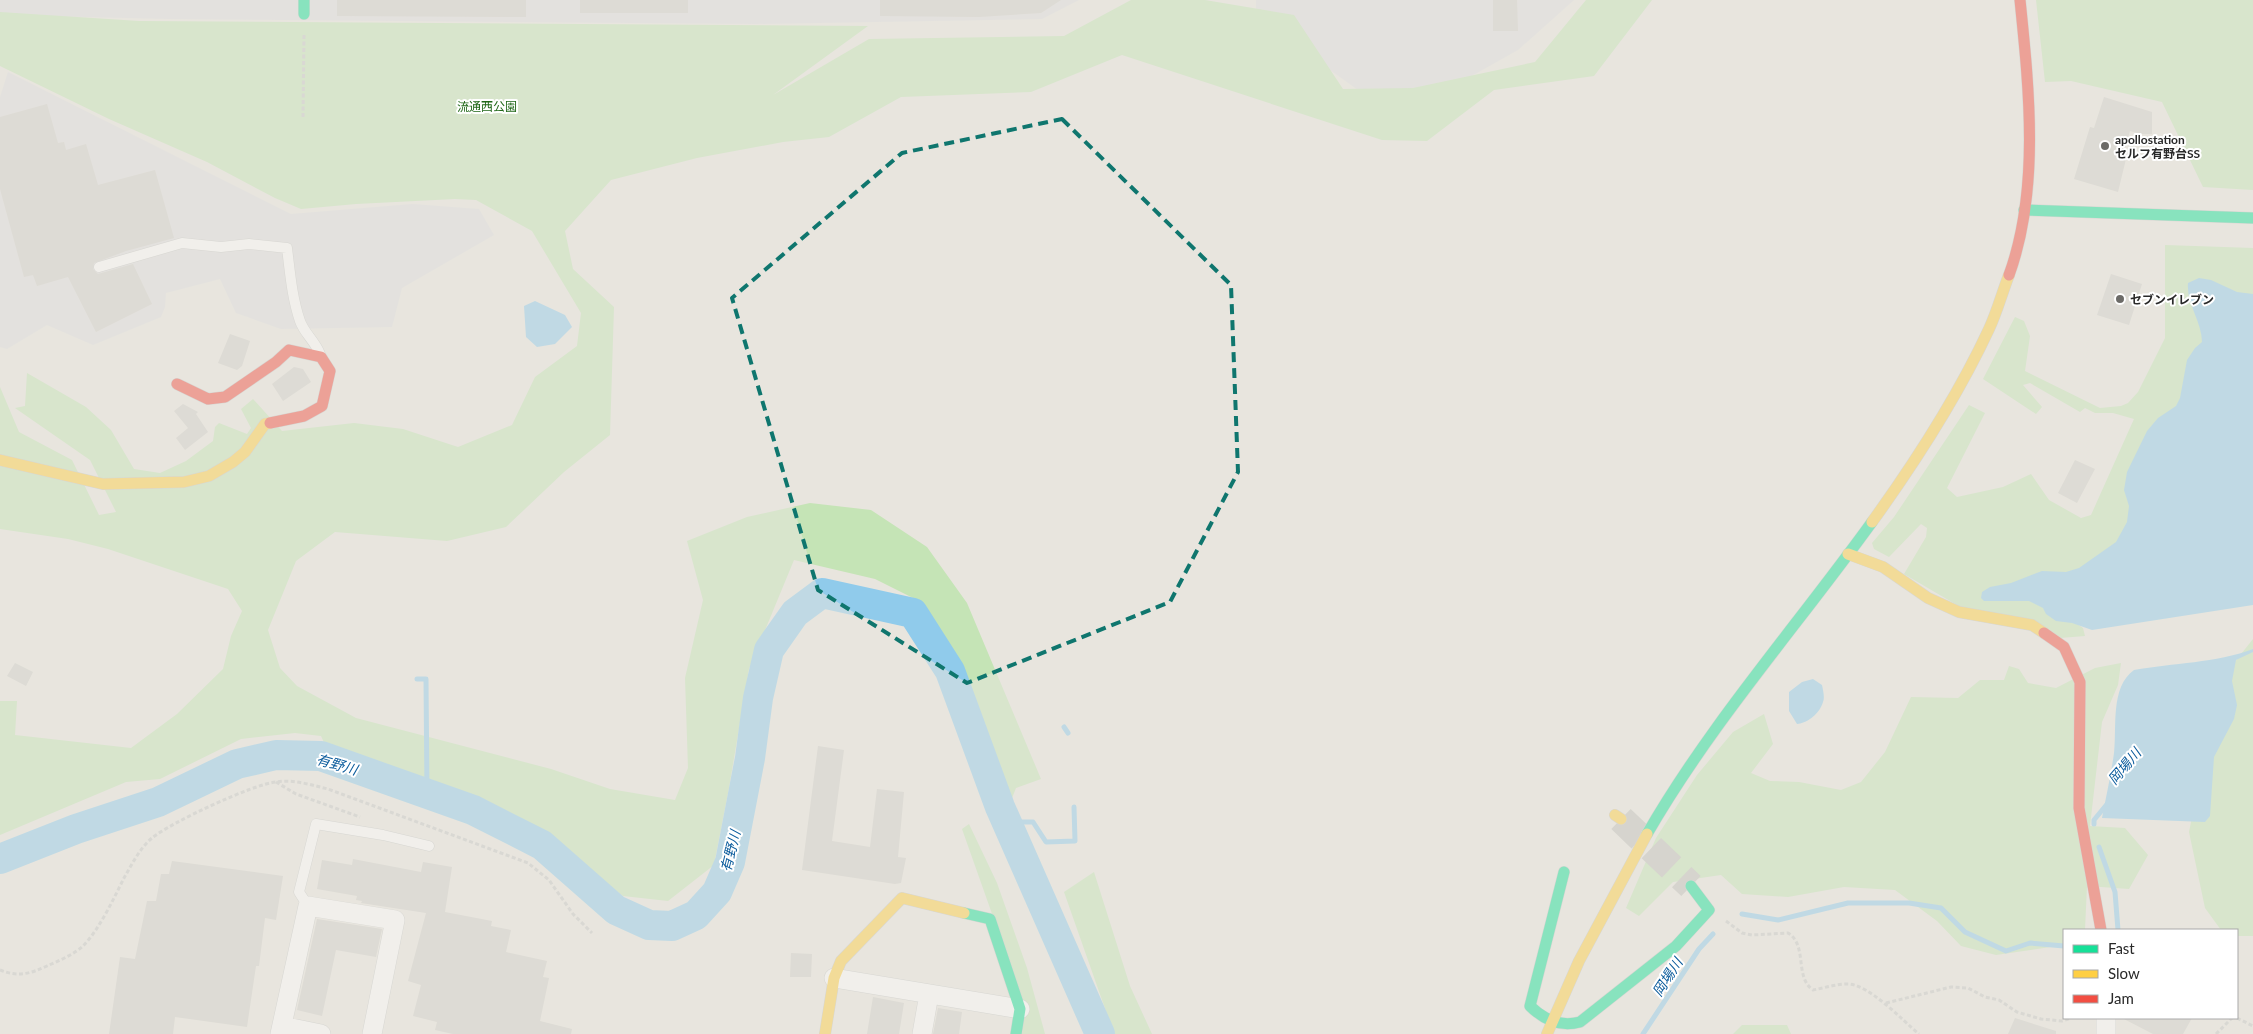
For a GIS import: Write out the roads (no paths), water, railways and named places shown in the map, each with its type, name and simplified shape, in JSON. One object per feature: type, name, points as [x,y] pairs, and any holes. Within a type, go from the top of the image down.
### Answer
[{"type":"street","points":[[304,0],[304,20]]},
{"type":"street","points":[[1547,1034],[1606,910],[1649,829],[1725,719],[1930,440],[1990,325],[2002,293],[2024,210],[2028,131],[2020,0]]},
{"type":"street","points":[[2024,210],[2253,218]]},
{"type":"street","points":[[0,460],[103,484],[184,482],[209,476],[245,452],[266,424],[304,416],[322,406],[330,371],[321,357],[289,350],[276,362],[240,388],[225,396],[208,399],[177,384]]},
{"type":"street","points":[[1848,554],[1883,567],[1928,598],[1959,612],[2032,625],[2064,648],[2080,682],[2079,808],[2101,929]]},
{"type":"street","points":[[1564,872],[1530,1006],[1535,1012],[1552,1021],[1569,1026],[1580,1022],[1676,946],[1709,910],[1691,886]]},
{"type":"street","points":[[825,1034],[834,978],[841,961],[902,898],[990,919],[1020,1009],[1016,1034]]},
{"type":"street","points":[[321,1034],[281,1030],[308,906],[395,920],[372,1034]]},
{"type":"street","points":[[834,978],[1020,1009]]},
{"type":"street","points":[[922,1034],[929,994]]},
{"type":"street","points":[[2106,1019],[2106,1034]]},
{"type":"lane","points":[[99,267],[182,244],[221,246],[249,244],[287,248],[300,322],[316,342],[321,357]]},
{"type":"lane","points":[[308,906],[299,892],[316,824],[383,835],[429,846]]},
{"type":"water","points":[[2199,278],[2211,280],[2237,292],[2253,294],[2253,605],[2092,630],[2072,623],[2056,621],[2046,614],[2043,608],[2029,601],[1984,601],[1981,598],[1982,592],[1990,587],[2011,583],[2042,571],[2066,572],[2079,568],[2116,542],[2127,522],[2129,506],[2124,490],[2127,472],[2147,431],[2158,418],[2176,406],[2180,398],[2187,360],[2195,348],[2202,342],[2200,327],[2189,298],[2188,290],[2188,283]]},
{"type":"water","points":[[535,301],[565,315],[572,327],[555,344],[537,347],[526,337],[524,306]]},
{"type":"water","points":[[2253,649],[2253,652],[2236,660],[2232,681],[2237,705],[2234,719],[2214,757],[2210,816],[2205,822],[2102,818],[2114,753],[2116,708],[2121,686],[2126,677],[2134,670],[2209,660]]},
{"type":"water","points":[[1813,679],[1822,685],[1823,702],[1813,717],[1797,724],[1789,711],[1789,692],[1802,682]]},
{"type":"waterway","name":"有野川","points":[[0,859],[76,829],[158,802],[237,764],[276,755],[321,756],[473,810],[542,845],[616,910],[649,925],[672,926],[696,915],[717,892],[730,862],[750,758],[758,698],[769,650],[795,613],[822,593],[913,613],[950,671],[1000,807],[1100,1034]]},
{"type":"waterway","points":[[417,679],[426,679],[427,794]]},
{"type":"waterway","points":[[1064,727],[1068,733]]},
{"type":"waterway","name":"岡場川","points":[[2094,824],[2094,820],[2108,803]]},
{"type":"waterway","points":[[1010,826],[1018,822],[1033,822],[1046,842],[1075,841],[1074,807]]},
{"type":"waterway","name":"岡場川","points":[[2099,847],[2115,892],[2118,929]]},
{"type":"waterway","name":"岡場川","points":[[1742,914],[1778,920],[1848,903],[1909,903],[1941,908],[1965,932],[2006,951],[2030,943],[2063,946]]},
{"type":"waterway","name":"岡場川","points":[[1643,1034],[1699,949],[1713,934]]},
{"type":"tunnel","points":[[1621,819],[1691,886]]},
{"type":"place","name":"apollostation セルフ有野台SS","points":[[2105,146]]},
{"type":"place","name":"セブンイレブン","points":[[2120,299]]},
{"type":"park label","name":"流通西公園","points":[[487,106]]}]
